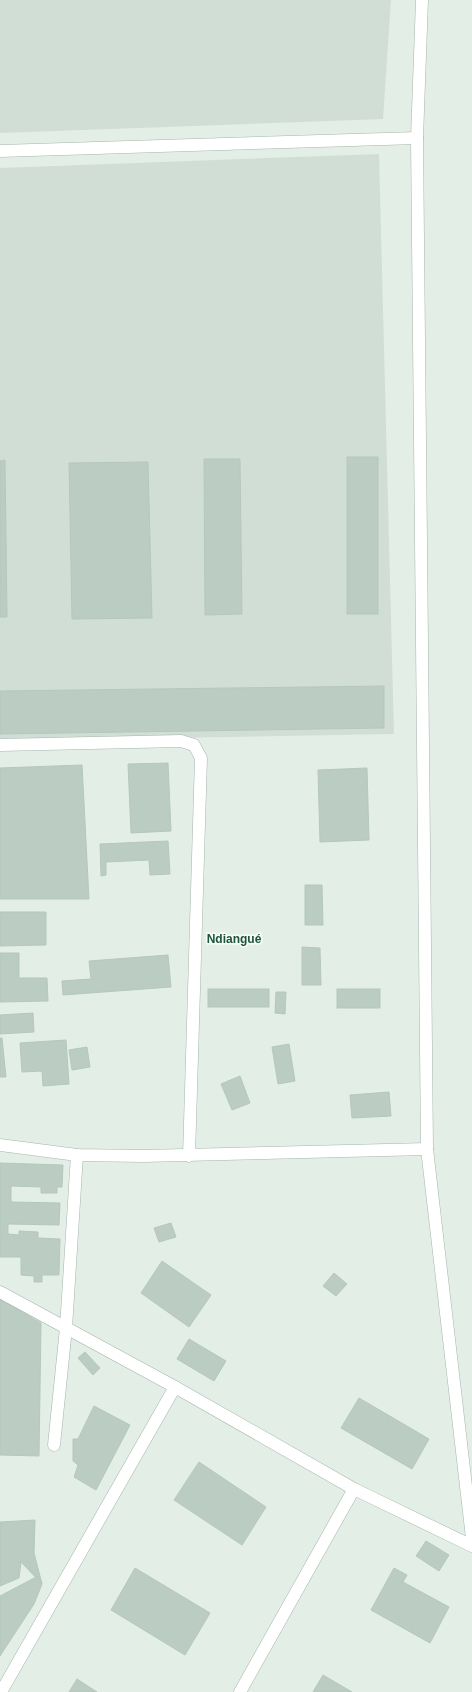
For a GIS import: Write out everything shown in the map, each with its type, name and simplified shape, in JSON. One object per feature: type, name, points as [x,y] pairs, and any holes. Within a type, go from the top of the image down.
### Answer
[{"type":"street","points":[[422,0],[417,138],[427,1149],[472,1538]]},
{"type":"street","points":[[0,151],[417,138]]},
{"type":"street","points":[[0,745],[181,741],[194,745],[201,758],[189,1156]]},
{"type":"street","points":[[0,1145],[77,1155],[189,1156],[427,1149]]},
{"type":"street","points":[[54,1445],[66,1328],[77,1155]]},
{"type":"street","points":[[0,1292],[174,1387],[354,1489],[472,1546]]},
{"type":"street","points":[[0,1692],[174,1387]]},
{"type":"street","points":[[240,1692],[354,1489]]},
{"type":"shaded area","points":[[0,0],[391,0],[383,119],[0,133]]},
{"type":"shaded area","points":[[379,154],[394,734],[0,741],[0,168]]},
{"type":"building","points":[[347,457],[378,457],[378,614],[347,614]]},
{"type":"building","points":[[204,459],[240,459],[242,614],[205,615]]},
{"type":"building","points":[[5,460],[7,617],[0,617],[0,461]]},
{"type":"building","points":[[148,462],[152,618],[72,619],[69,463]]},
{"type":"building","points":[[384,686],[384,728],[0,734],[0,691]]},
{"type":"building","points":[[168,763],[171,831],[131,833],[128,764]]},
{"type":"building","points":[[82,765],[89,899],[0,899],[0,768]]},
{"type":"building","points":[[367,768],[369,840],[320,842],[318,770]]},
{"type":"building","points":[[168,841],[170,874],[150,875],[149,860],[106,862],[106,875],[101,876],[100,844]]},
{"type":"building","points":[[305,885],[322,885],[323,925],[305,925]]},
{"type":"building","points":[[0,912],[46,912],[46,945],[0,946]]},
{"type":"building","points":[[302,947],[320,948],[321,985],[302,985]]},
{"type":"building","points":[[0,953],[19,953],[19,978],[47,978],[48,1001],[0,1002]]},
{"type":"building","points":[[168,955],[171,987],[63,995],[62,981],[91,979],[89,961]]},
{"type":"building","points":[[208,989],[269,989],[269,1007],[208,1007]]},
{"type":"building","points":[[337,989],[380,989],[380,1008],[337,1008]]},
{"type":"building","points":[[276,992],[286,992],[285,1014],[275,1013]]},
{"type":"building","points":[[33,1013],[34,1032],[0,1034],[0,1015]]},
{"type":"building","points":[[0,1038],[2,1038],[6,1077],[0,1077]]},
{"type":"building","points":[[66,1040],[69,1084],[43,1086],[42,1071],[22,1072],[20,1043]]},
{"type":"building","points":[[289,1044],[295,1081],[278,1084],[272,1047]]},
{"type":"building","points":[[87,1047],[90,1067],[72,1070],[69,1050]]},
{"type":"building","points":[[240,1076],[250,1103],[232,1110],[221,1084]]},
{"type":"building","points":[[389,1092],[391,1116],[352,1118],[350,1095]]},
{"type":"building","points":[[0,1163],[63,1165],[62,1187],[57,1187],[57,1193],[41,1193],[41,1187],[11,1186],[11,1202],[60,1203],[59,1225],[8,1224],[8,1234],[19,1235],[19,1231],[38,1232],[38,1238],[60,1239],[59,1275],[42,1275],[42,1282],[34,1282],[34,1276],[21,1275],[21,1257],[0,1257]]},
{"type":"building","points":[[171,1223],[176,1237],[159,1242],[154,1228]]},
{"type":"building","points":[[162,1261],[211,1295],[189,1327],[141,1293]]},
{"type":"building","points":[[334,1273],[347,1284],[336,1296],[323,1286]]},
{"type":"building","points":[[0,1299],[41,1323],[39,1456],[0,1455]]},
{"type":"building","points":[[189,1339],[226,1361],[214,1381],[177,1359]]},
{"type":"building","points":[[85,1352],[100,1368],[93,1375],[78,1358]]},
{"type":"building","points":[[359,1398],[429,1439],[412,1469],[341,1428]]},
{"type":"building","points":[[94,1406],[130,1425],[96,1490],[74,1477],[78,1465],[73,1461],[73,1439],[78,1439]]},
{"type":"building","points":[[199,1462],[266,1507],[242,1545],[174,1500]]},
{"type":"building","points":[[35,1520],[34,1553],[42,1584],[21,1562],[19,1578],[0,1586],[0,1522]]},
{"type":"building","points":[[426,1541],[449,1555],[439,1571],[416,1556]]},
{"type":"building","points":[[135,1568],[210,1613],[185,1655],[111,1610]]},
{"type":"building","points":[[394,1568],[407,1575],[403,1582],[449,1607],[430,1643],[371,1610]]},
{"type":"building","points":[[38,1576],[42,1584],[34,1604],[0,1656],[0,1596]]},
{"type":"building","points":[[323,1675],[352,1692],[313,1692]]},
{"type":"building","points":[[77,1679],[97,1692],[69,1692]]},
{"type":"district","name":"Ndiangué","points":[[234,939]]}]
